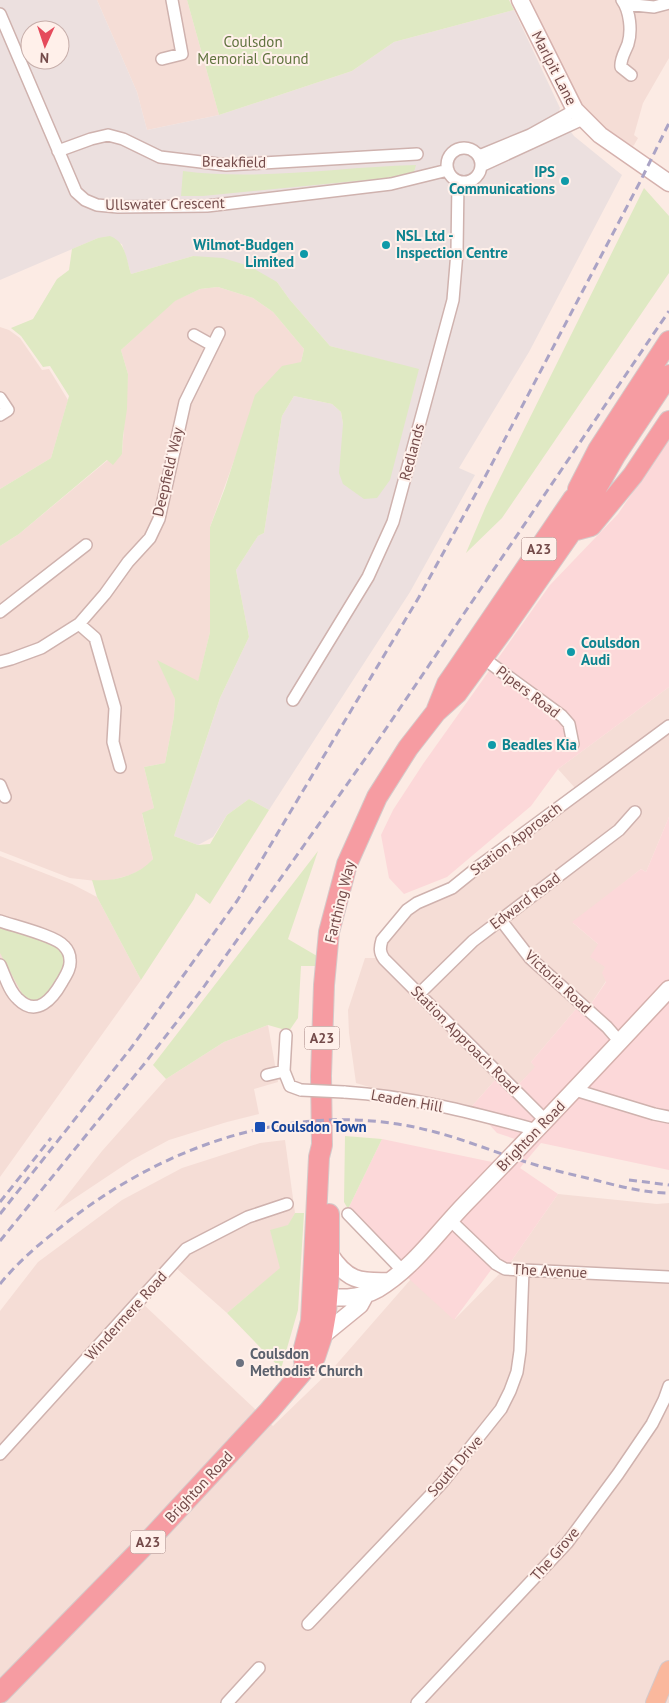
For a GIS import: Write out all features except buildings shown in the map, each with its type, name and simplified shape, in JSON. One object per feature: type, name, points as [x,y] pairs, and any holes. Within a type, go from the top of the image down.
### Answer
[{"type":"highway","name":"A23","points":[[573,499],[598,450],[669,341]]},
{"type":"highway","name":"Farthing Way","points":[[476,653],[572,531],[615,456],[669,375]]},
{"type":"highway","name":"A23","points":[[572,531],[591,526],[633,475],[669,421]]},
{"type":"highway","name":"Farthing Way","points":[[320,1296],[319,1157],[322,1145],[321,1067],[324,985],[329,932],[347,864],[377,797],[408,748],[436,712],[457,693],[476,653],[573,499],[615,456]]},
{"type":"highway","name":"Farthing Way","points":[[305,1367],[303,1352],[320,1296],[329,1253],[329,1191],[326,1157],[322,1145]]},
{"type":"highway","name":"A23","points":[[320,1296],[322,1336]]},
{"type":"highway","name":"Brighton Road","points":[[0,1693],[142,1548],[270,1411],[315,1357],[322,1336]]},
{"type":"main road","name":"Marlpit Lane","points":[[520,0],[579,115],[600,135],[669,183]]},
{"type":"main road","name":"Brighton Road","points":[[320,1296],[356,1297],[366,1294],[378,1289],[403,1271],[669,989]]},
{"type":"main road","points":[[329,1253],[345,1273],[354,1279],[390,1281]]},
{"type":"main road","name":"Brighton Road","points":[[322,1336],[360,1305],[366,1294]]},
{"type":"main road","points":[[655,1703],[669,1670]]},
{"type":"street","points":[[162,59],[182,54],[172,0]]},
{"type":"street","points":[[631,76],[621,67],[629,41],[630,24],[624,2],[654,7],[669,3]]},
{"type":"street","name":"Ullswater Crescent","points":[[0,14],[76,192],[85,200],[97,205],[118,207],[207,206],[391,184],[448,170]]},
{"type":"street","points":[[480,161],[530,135],[579,115]]},
{"type":"street","name":"Breakfield","points":[[58,151],[91,139],[108,136],[123,139],[160,157],[226,165],[417,154]]},
{"type":"street","points":[[465,148],[475,152],[480,161],[478,176],[474,180],[458,181],[454,179],[448,170],[448,160],[455,151],[465,148]]},
{"type":"street","name":"Redlands","points":[[294,700],[368,577],[393,522],[453,300],[458,252],[458,181]]},
{"type":"street","name":"Deepfield Way","points":[[0,662],[11,660],[40,648],[79,624],[105,594],[128,562],[150,538],[159,519],[184,402],[219,333]]},
{"type":"street","points":[[194,335],[212,345]]},
{"type":"street","points":[[0,398],[8,410],[0,415]]},
{"type":"street","points":[[0,612],[86,545]]},
{"type":"street","points":[[79,624],[95,638],[110,690],[115,708],[113,742],[120,767]]},
{"type":"street","name":"Pipers Road","points":[[476,653],[562,716],[569,724],[573,744]]},
{"type":"street","name":"Station Approach","points":[[384,959],[380,950],[382,940],[408,910],[428,897],[452,888],[669,726]]},
{"type":"street","points":[[0,785],[5,796]]},
{"type":"street","name":"Edward Road","points":[[420,994],[473,941],[619,830],[635,812]]},
{"type":"street","name":"Victoria Road","points":[[500,919],[530,958],[607,1027],[620,1042]]},
{"type":"street","points":[[0,921],[63,945],[69,953],[71,961],[55,995],[48,1003],[37,1006],[28,1006],[13,994],[0,965]]},
{"type":"street","name":"Station Approach Road","points":[[384,959],[420,994],[542,1125]]},
{"type":"street","points":[[267,1075],[284,1071],[286,1035]]},
{"type":"street","name":"Leaden Hill","points":[[284,1071],[290,1086],[301,1090],[377,1096],[542,1125]]},
{"type":"street","points":[[575,1090],[669,1117]]},
{"type":"street","name":"Windermere Road","points":[[0,1454],[186,1249],[248,1217],[275,1214],[287,1204]]},
{"type":"street","points":[[348,1214],[403,1271]]},
{"type":"street","name":"The Avenue","points":[[450,1220],[502,1268],[669,1276]]},
{"type":"street","name":"South Drive","points":[[308,1624],[442,1483],[501,1409],[510,1392],[518,1365],[523,1270]]},
{"type":"street","name":"The Grove","points":[[417,1703],[567,1543],[652,1424],[669,1386]]},
{"type":"street","points":[[227,1703],[259,1668]]},
{"type":"shaded area","points":[[0,0],[97,0],[137,92],[147,130],[219,115],[352,71],[394,42],[514,10],[560,108],[558,114],[574,136],[622,175],[529,352],[459,468],[475,475],[410,592],[269,810],[249,799],[227,815],[213,837],[198,845],[174,836],[220,698],[249,637],[236,570],[258,536],[264,533],[282,416],[294,396],[332,404],[341,412],[343,424],[419,370],[330,346],[277,282],[193,256],[131,274],[122,244],[98,238],[0,280]]},
{"type":"shaded area","points":[[97,0],[187,0],[219,115],[147,130],[137,92]]},
{"type":"shaded area","points":[[531,0],[669,0],[669,58],[643,103],[634,135],[638,138],[633,146],[612,135],[579,108]]},
{"type":"shaded area","points":[[218,287],[253,298],[273,312],[304,349],[301,362],[240,444],[210,527],[210,632],[198,682],[158,661],[175,698],[174,716],[165,763],[144,767],[154,808],[142,814],[153,859],[146,867],[130,875],[105,882],[70,878],[0,851],[0,546],[19,534],[108,460],[122,454],[128,374],[121,350],[174,301],[200,289]]},
{"type":"shaded area","points":[[0,327],[9,330],[20,338],[42,370],[49,369],[68,400],[51,458],[0,489]]},
{"type":"shaded area","points":[[669,439],[669,687],[558,769],[531,806],[447,877],[404,894],[389,878],[381,835],[393,810],[423,764],[550,585],[618,514]]},
{"type":"shaded area","points":[[669,687],[669,817],[646,872],[641,869],[573,923],[598,944],[605,967],[606,981],[591,1004],[576,1009],[531,1062],[536,1067],[519,1084],[497,1078],[472,1106],[392,1094],[356,1083],[349,1033],[348,1010],[365,958],[383,958],[380,950],[407,910],[457,884],[583,797],[558,769]]},
{"type":"shaded area","points":[[669,817],[669,1170],[541,1143],[520,1168],[558,1194],[510,1263],[491,1270],[454,1320],[345,1220],[348,1209],[382,1139],[492,1162],[518,1140],[497,1133],[472,1106],[497,1078],[519,1084],[535,1067],[531,1062],[576,1009],[591,1004],[606,982],[602,973],[605,967],[590,957],[598,944],[572,922],[641,869],[646,872]]},
{"type":"shaded area","points":[[0,856],[72,884],[97,897],[141,980],[0,1177]]},
{"type":"shaded area","points":[[268,1025],[278,1082],[254,1089],[259,1114],[169,1140],[132,1160],[54,1212],[102,1151],[166,1079],[224,1042]]},
{"type":"shaded area","points":[[285,1140],[295,1213],[288,1226],[271,1231],[281,1268],[227,1313],[176,1268],[143,1304],[273,1426],[335,1366],[411,1279],[455,1319],[510,1263],[558,1194],[657,1204],[669,1203],[669,1703],[0,1703],[0,1311],[38,1262],[122,1200],[182,1168],[260,1143]]},
{"type":"green space","name":"Coulsdon Memorial Ground","points":[[187,0],[509,0],[514,10],[394,42],[352,71],[219,115]]},
{"type":"green space","points":[[416,165],[414,172],[387,178],[203,196],[181,196],[183,171],[241,175]]},
{"type":"green space","points":[[644,188],[669,216],[669,273],[502,518],[466,553],[486,506]]},
{"type":"green space","points":[[110,236],[119,242],[122,247],[131,274],[193,256],[223,258],[249,266],[277,282],[330,346],[419,369],[390,480],[377,498],[364,499],[343,484],[339,473],[343,424],[341,412],[332,404],[294,396],[282,416],[264,533],[258,536],[236,570],[249,637],[220,698],[174,836],[198,845],[210,844],[227,815],[249,799],[269,810],[210,904],[196,893],[194,899],[141,980],[97,897],[92,880],[125,877],[140,870],[153,859],[142,813],[154,808],[144,767],[165,763],[174,716],[175,699],[157,660],[198,681],[210,632],[210,527],[225,488],[255,395],[282,366],[301,362],[304,349],[273,312],[253,298],[218,287],[200,289],[175,301],[121,350],[128,374],[127,409],[122,454],[113,465],[107,460],[19,534],[0,546],[0,489],[51,458],[69,396],[50,366],[43,367],[21,336],[11,328],[33,319],[57,279],[69,270],[72,249],[98,238]]},
{"type":"green space","points":[[318,851],[288,939],[317,956],[315,966],[301,966],[298,1018],[289,1031],[268,1025],[224,1042],[166,1079],[153,1065]]},
{"type":"green space","points":[[0,925],[58,947],[63,952],[66,963],[55,984],[45,997],[32,1001],[25,999],[0,953]]},
{"type":"green space","points":[[345,1136],[382,1139],[348,1209],[344,1202]]},
{"type":"green space","points":[[295,1213],[304,1213],[298,1310],[281,1369],[227,1313],[280,1268],[270,1230],[288,1225]]},
{"type":"railway","points":[[0,1214],[131,1048],[237,901],[419,597],[486,475],[669,123]]},
{"type":"railway","points":[[0,1241],[145,1063],[203,988],[377,742],[669,311]]},
{"type":"railway","points":[[0,1284],[14,1268],[61,1227],[102,1197],[145,1172],[190,1151],[238,1134],[286,1124],[336,1120],[385,1122],[435,1132],[558,1171],[632,1189],[669,1193]]},
{"type":"railway","points":[[0,1202],[51,1138]]},
{"type":"railway","points":[[629,1180],[669,1185]]},
{"type":"place","name":"IPS Communications","points":[[565,181]]},
{"type":"place","name":"NSL Ltd - Inspection Centre","points":[[386,245]]},
{"type":"place","name":"Wilmot-Budgen Limited","points":[[304,254]]},
{"type":"place","name":"Coulsdon Audi","points":[[571,652]]},
{"type":"place","name":"Beadles Kia","points":[[492,745]]},
{"type":"place","name":"Coulsdon Town","points":[[260,1127]]},
{"type":"place","name":"Coulsdon Methodist Church","points":[[240,1363]]}]
